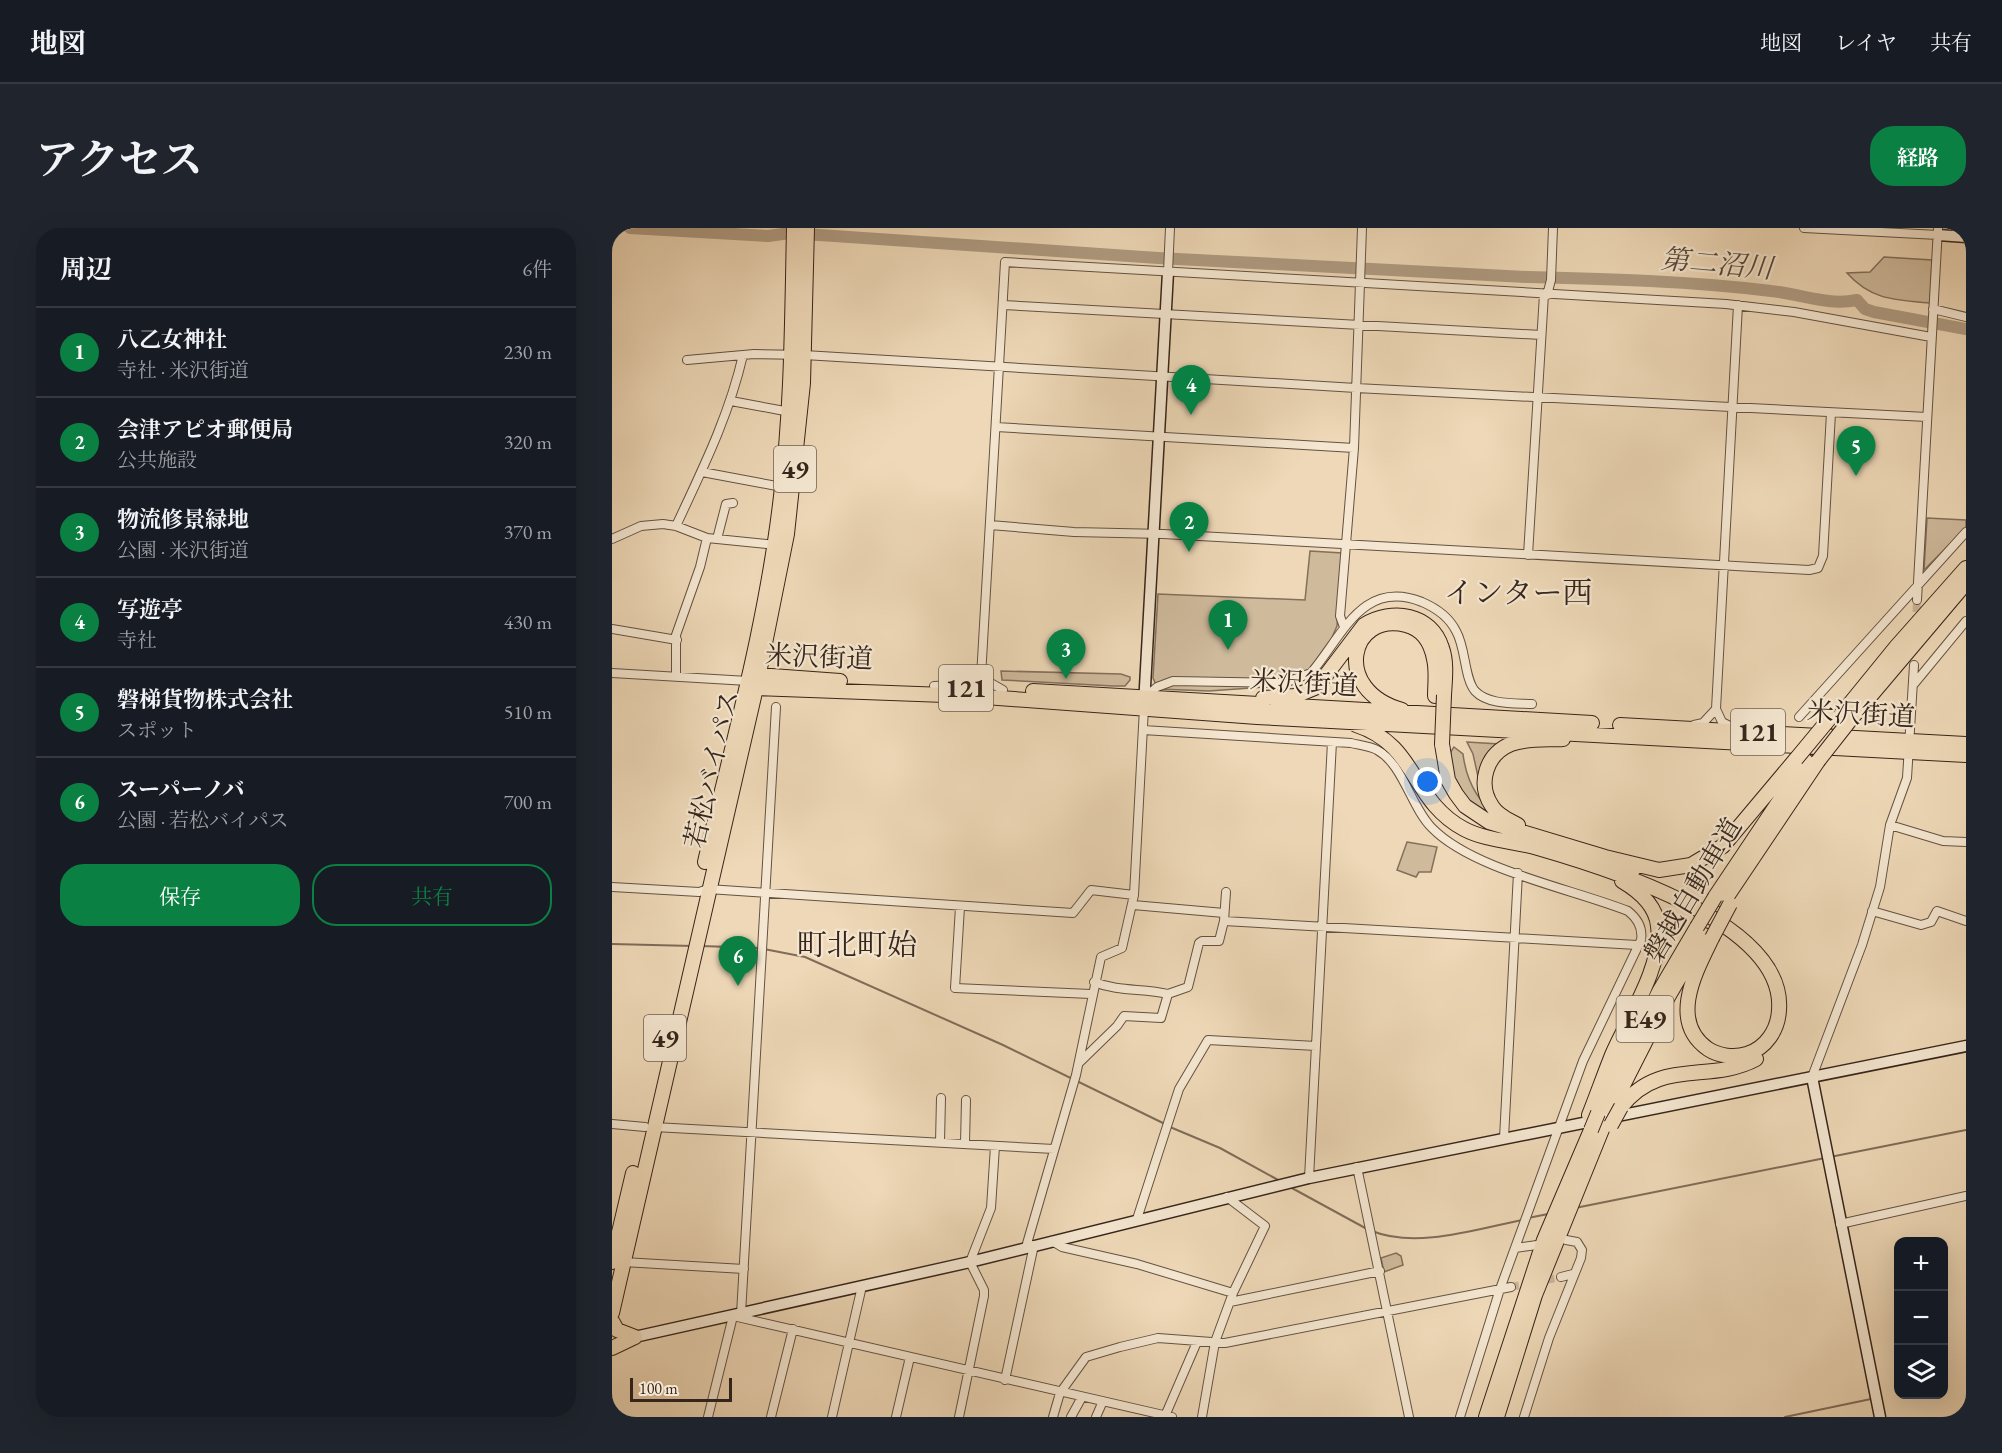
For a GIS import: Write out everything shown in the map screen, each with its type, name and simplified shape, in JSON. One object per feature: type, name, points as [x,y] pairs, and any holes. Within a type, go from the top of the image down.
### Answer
[{"type":"highway","name":"若松バイパス","points":[[612,1313],[615,1261],[649,1127],[754,681],[797,453],[800,247],[794,228]]},
{"type":"highway","name":"若松バイパス","points":[[800,247],[807,228]]},
{"type":"highway","name":"若松バイパス","points":[[779,545],[782,487],[798,355]]},
{"type":"highway","name":"磐越自動車道","points":[[1605,1111],[1660,990],[1704,933],[1833,720],[1966,568]]},
{"type":"highway","name":"磐越自動車道","points":[[1723,901],[1767,834],[1807,760],[1851,719],[1966,583]]},
{"type":"highway","points":[[1186,700],[1263,698],[1308,692],[1326,679],[1352,638],[1364,625],[1375,618],[1399,614],[1411,616],[1423,623],[1438,639],[1444,660],[1439,695],[1438,744],[1448,780],[1465,806],[1489,822],[1538,842],[1658,881],[1726,920],[1755,942],[1781,976],[1786,997],[1783,1029],[1777,1040],[1762,1055],[1743,1064],[1679,1073],[1656,1079],[1605,1111],[1577,1174],[1552,1221],[1551,1241],[1497,1417]]},
{"type":"highway","points":[[1420,714],[1389,704],[1362,684],[1355,666],[1362,640],[1375,629],[1392,623],[1411,627],[1419,632],[1430,646],[1434,657],[1439,695]]},
{"type":"highway","name":"米沢街道","points":[[754,681],[972,696],[1144,703],[1186,700],[1910,746],[1966,744]]},
{"type":"highway","name":"米沢街道","points":[[754,681],[1003,690],[1342,720],[1788,734],[1910,746],[1966,755]]},
{"type":"highway","points":[[1342,720],[1386,738],[1401,753],[1435,806],[1452,822],[1487,838],[1538,842]]},
{"type":"highway","points":[[1538,842],[1499,814],[1487,798],[1484,788],[1485,774],[1497,753],[1509,745],[1530,741],[1671,732]]},
{"type":"highway","points":[[1601,862],[1659,870],[1681,868],[1702,861],[1733,835],[1807,760]]},
{"type":"highway","points":[[1601,862],[1673,896],[1723,926],[1763,960],[1775,979],[1780,1002],[1779,1014],[1772,1035],[1766,1043],[1748,1054],[1730,1056],[1708,1049],[1694,1035],[1690,1025],[1688,992],[1704,933]]},
{"type":"highway","points":[[1486,1417],[1577,1174],[1605,1111],[1655,957],[1659,927],[1657,918],[1643,895],[1601,862]]},
{"type":"highway","points":[[612,1321],[617,1330],[635,1337]]},
{"type":"highway","points":[[612,1348],[635,1337]]},
{"type":"street","points":[[1005,1380],[1030,1246],[1054,1149],[1076,1075],[1094,982],[1101,957],[1122,948],[1133,905],[1170,228]]},
{"type":"street","points":[[1344,627],[1340,616],[1354,448],[1362,228]]},
{"type":"street","points":[[1528,555],[1541,335],[1546,294],[1551,278],[1553,228]]},
{"type":"street","points":[[1804,228],[1939,231],[1966,237]]},
{"type":"street","points":[[1917,600],[1939,231]]},
{"type":"street","points":[[934,686],[976,683],[982,670],[1005,262],[1168,263],[1361,283],[1738,305],[1932,333]]},
{"type":"street","points":[[1002,304],[1541,335]]},
{"type":"street","points":[[1738,305],[1716,709],[1726,725],[1780,729],[1788,734]]},
{"type":"street","points":[[1933,311],[1966,317]]},
{"type":"street","points":[[676,526],[709,460],[731,401],[744,355]]},
{"type":"street","points":[[687,360],[744,355],[798,355],[1356,388],[1927,417]]},
{"type":"street","points":[[731,401],[790,412]]},
{"type":"street","points":[[990,525],[1074,532],[1153,534],[1815,569],[1820,565],[1823,556],[1832,413]]},
{"type":"street","points":[[996,427],[1354,448]]},
{"type":"street","points":[[702,472],[782,487]]},
{"type":"street","points":[[717,539],[726,504],[733,503]]},
{"type":"street","points":[[612,539],[641,526],[676,526],[708,538],[779,545]]},
{"type":"street","points":[[1798,717],[1966,532]]},
{"type":"street","points":[[676,676],[677,640],[708,538]]},
{"type":"street","points":[[1144,703],[1157,687],[1173,681],[1284,683],[1300,678],[1311,673],[1358,610],[1378,599],[1402,597],[1426,604],[1448,619],[1455,628],[1466,657],[1470,684],[1476,693],[1486,699],[1532,704]]},
{"type":"street","points":[[1913,685],[1966,621]]},
{"type":"street","points":[[612,629],[677,640]]},
{"type":"street","points":[[1880,1417],[1812,1077],[1856,964],[1880,887],[1890,825],[1907,778],[1914,665]]},
{"type":"street","points":[[982,670],[989,682],[1003,690]]},
{"type":"street","points":[[612,673],[754,681]]},
{"type":"street","points":[[708,1417],[737,1315],[744,1269],[776,707]]},
{"type":"street","points":[[1671,732],[1703,723],[1716,709]]},
{"type":"street","points":[[1143,730],[1332,742],[1377,750],[1399,773],[1414,805],[1432,828],[1468,852],[1518,873],[1628,910],[1635,916],[1642,932],[1641,940],[1583,1061],[1500,1288],[1460,1417]]},
{"type":"street","points":[[1309,1178],[1332,742]]},
{"type":"street","points":[[1890,825],[1942,841],[1966,842]]},
{"type":"street","points":[[1504,1138],[1518,873]]},
{"type":"street","points":[[612,887],[1073,913],[1091,890],[1134,895]]},
{"type":"street","points":[[1094,982],[1116,990],[1142,990],[1168,994],[1188,987],[1199,943],[1219,941],[1226,892]]},
{"type":"street","points":[[1133,905],[1224,917],[1322,926],[1637,945]]},
{"type":"street","points":[[960,907],[955,988],[1091,994]]},
{"type":"street","points":[[1872,911],[1921,925],[1931,922],[1937,911],[1966,921]]},
{"type":"street","points":[[1078,1064],[1118,1026],[1124,1016],[1161,1018],[1168,994]]},
{"type":"street","points":[[1137,1219],[1179,1089],[1208,1040],[1316,1046]]},
{"type":"street","points":[[612,1341],[970,1262],[1227,1196],[1357,1167],[1966,1046]]},
{"type":"street","points":[[940,1142],[941,1098]]},
{"type":"street","points":[[965,1144],[966,1100]]},
{"type":"street","points":[[612,1124],[1054,1149]]},
{"type":"street","points":[[959,1417],[984,1296],[984,1290],[970,1262],[991,1208],[995,1146]]},
{"type":"street","points":[[1357,1167],[1409,1417]]},
{"type":"street","points":[[1202,1417],[1215,1342],[1233,1293],[1265,1226],[1227,1196]]},
{"type":"street","points":[[1840,1224],[1966,1196]]},
{"type":"street","points":[[1052,1241],[1062,1247],[1137,1264],[1233,1293]]},
{"type":"street","points":[[1515,1248],[1551,1241],[1577,1242],[1582,1250],[1549,1338],[1524,1417]]},
{"type":"street","points":[[615,1261],[744,1269]]},
{"type":"street","points":[[1230,1302],[1380,1271]]},
{"type":"street","points":[[1561,1277],[1573,1274]]},
{"type":"street","points":[[832,1417],[862,1286]]},
{"type":"street","points":[[1053,1417],[1059,1393],[1086,1357],[1158,1338],[1225,1343],[1389,1313],[1511,1287]]},
{"type":"street","points":[[737,1315],[849,1344],[1059,1393],[1103,1401],[1153,1415],[1168,1416],[1197,1342]]},
{"type":"street","points":[[771,1417],[793,1329]]},
{"type":"street","points":[[896,1417],[910,1357]]},
{"type":"street","points":[[1071,1417],[1082,1397]]},
{"type":"street","points":[[1096,1417],[1103,1401]]},
{"type":"shaded area","points":[[1884,257],[1932,260],[1930,303],[1875,294],[1865,289],[1847,273],[1870,272]]},
{"type":"shaded area","points":[[1927,518],[1966,520],[1966,528],[1924,570]]},
{"type":"shaded area","points":[[1310,551],[1342,553],[1337,626],[1319,667],[1280,686],[1209,691],[1158,689],[1153,678],[1158,594],[1305,600]]},
{"type":"shaded area","points":[[1001,671],[1121,674],[1130,677],[1130,680],[1125,686],[1113,686],[1002,680]]},
{"type":"shaded area","points":[[1467,742],[1499,744],[1479,781],[1473,754]]},
{"type":"shaded area","points":[[1454,747],[1463,754],[1468,776],[1482,802],[1506,825],[1476,808],[1462,796],[1453,778],[1450,765]]},
{"type":"shaded area","points":[[1407,842],[1437,847],[1431,872],[1419,872],[1416,877],[1397,870]]},
{"type":"shaded area","points":[[1396,1253],[1401,1256],[1403,1265],[1384,1272],[1381,1258]]},
{"type":"waterway","name":"第二沼川","points":[[630,228],[768,236],[790,233],[1158,258],[1710,285],[1782,292],[1825,301],[1857,300],[1865,309],[1874,312],[1966,329]]},
{"type":"waterway","points":[[612,944],[693,946]]},
{"type":"waterway","points":[[701,946],[759,948]]},
{"type":"waterway","points":[[764,949],[805,957],[1003,1045],[1165,1124]]},
{"type":"waterway","points":[[1170,1127],[1220,1148],[1280,1181]]},
{"type":"waterway","points":[[1830,1157],[1966,1130]]},
{"type":"waterway","points":[[1575,1208],[1825,1158]]},
{"type":"waterway","points":[[1290,1187],[1367,1229]]},
{"type":"waterway","points":[[1528,1218],[1548,1214]]},
{"type":"waterway","points":[[1372,1231],[1389,1236],[1427,1238],[1522,1220]]},
{"type":"waterway","points":[[1785,1417],[1871,1399],[1864,1361]]},
{"type":"tunnel","points":[[1916,624],[1917,600]]},
{"type":"tunnel","points":[[1511,1287],[1561,1277]]},
{"type":"place","name":"写遊亭","points":[[1191,415]]},
{"type":"place","name":"磐梯貨物株式会社","points":[[1856,476]]},
{"type":"place","name":"会津アピオ郵便局","points":[[1189,552]]},
{"type":"place","name":"八乙女神社","points":[[1228,650]]},
{"type":"place","name":"物流修景緑地","points":[[1066,679]]},
{"type":"place","name":"スーパーノバ","points":[[738,986]]},
{"type":"district","name":"インター西","points":[[1518,593]]},
{"type":"district","name":"町北町始","points":[[857,945]]}]
